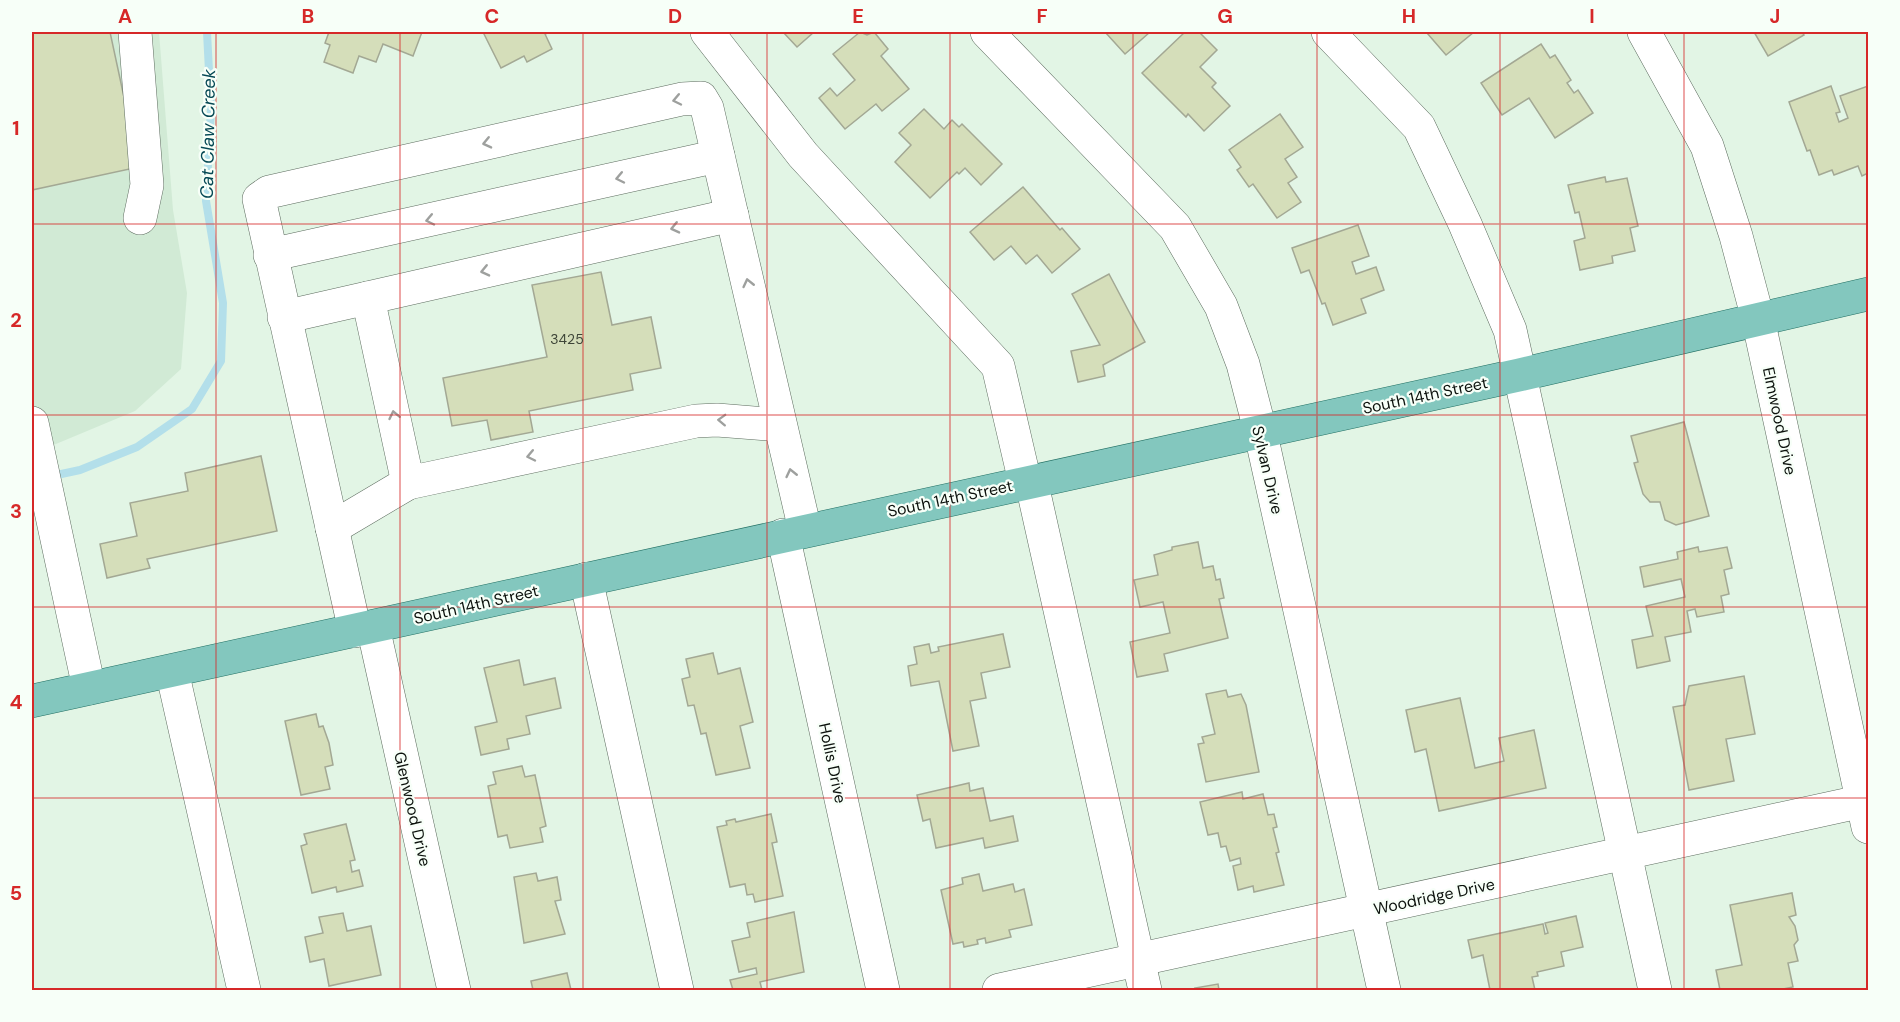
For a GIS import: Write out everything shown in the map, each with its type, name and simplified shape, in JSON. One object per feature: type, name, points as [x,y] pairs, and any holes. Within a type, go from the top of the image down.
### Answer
[{"type":"main road","name":"South 14th Street","points":[[32,701],[1519,375],[1869,294]]},
{"type":"street","points":[[135,32],[147,185],[140,218]]},
{"type":"street","points":[[707,32],[803,155],[998,366],[1028,481],[1142,975]]},
{"type":"street","name":"Sylvan Drive","points":[[987,32],[1175,227],[1221,306],[1243,364],[1260,430],[1384,990]]},
{"type":"street","points":[[1328,32],[1419,127],[1465,224],[1510,330],[1655,990]]},
{"type":"street","name":"Elmwood Drive","points":[[1644,32],[1707,146],[1736,236],[1758,319],[1867,810]]},
{"type":"street","name":"Hollis Drive","points":[[270,255],[259,206],[264,194],[682,99],[701,98],[705,103],[718,156],[780,425],[794,533],[883,990]]},
{"type":"street","points":[[270,255],[718,156]]},
{"type":"street","points":[[284,317],[732,215]]},
{"type":"street","name":"Glenwood Drive","points":[[270,255],[332,528],[364,629],[454,990]]},
{"type":"street","points":[[368,298],[408,483]]},
{"type":"street","points":[[332,528],[408,483],[696,421],[717,420],[780,425]]},
{"type":"street","points":[[34,434],[89,688]]},
{"type":"street","points":[[586,579],[677,990]]},
{"type":"street","points":[[172,671],[244,990]]},
{"type":"street","name":"Woodridge Drive","points":[[999,990],[1142,975],[1366,911],[1626,854],[1867,810]]},
{"type":"shaded area","points":[[32,32],[159,32],[173,210],[187,293],[181,369],[135,411],[32,454]]},
{"type":"building","points":[[32,32],[110,32],[139,167],[32,190]]},
{"type":"building","points":[[329,32],[422,32],[413,56],[383,44],[376,62],[359,56],[353,73],[324,62],[330,45],[325,43]]},
{"type":"building","points":[[483,32],[550,32],[545,34],[552,49],[527,62],[524,56],[501,68]]},
{"type":"building","points":[[783,32],[814,32],[797,47]]},
{"type":"building","points":[[860,32],[867,35],[874,32],[888,49],[881,56],[909,89],[882,111],[876,104],[845,129],[819,98],[830,88],[837,96],[855,80],[833,54]]},
{"type":"building","points":[[1105,32],[1150,32],[1125,54]]},
{"type":"building","points":[[1185,32],[1199,32],[1217,50],[1200,67],[1216,83],[1212,87],[1230,106],[1204,131],[1188,114],[1186,117],[1142,73]]},
{"type":"building","points":[[1474,32],[1446,55],[1427,33]]},
{"type":"building","points":[[1754,32],[1802,32],[1804,35],[1768,56]]},
{"type":"building","points":[[1541,44],[1550,58],[1555,55],[1571,80],[1567,83],[1574,93],[1578,90],[1593,113],[1555,138],[1529,98],[1502,115],[1481,83]]},
{"type":"building","points":[[1831,86],[1840,112],[1836,113],[1839,122],[1848,118],[1840,96],[1868,86],[1868,173],[1862,176],[1858,166],[1834,175],[1832,170],[1819,175],[1810,150],[1807,151],[1789,102]]},
{"type":"building","points":[[924,109],[944,129],[952,120],[959,127],[962,124],[1002,164],[981,185],[965,168],[959,174],[957,172],[930,198],[895,162],[911,145],[899,133]]},
{"type":"building","points":[[1280,114],[1303,147],[1285,159],[1297,177],[1288,183],[1301,202],[1277,218],[1253,184],[1249,187],[1237,170],[1241,167],[1229,150]]},
{"type":"building","points":[[1605,177],[1606,182],[1627,178],[1638,226],[1630,228],[1635,251],[1612,256],[1613,263],[1580,270],[1574,241],[1585,238],[1579,212],[1575,213],[1568,185]]},
{"type":"building","points":[[1023,187],[1060,230],[1062,228],[1080,249],[1052,273],[1037,255],[1026,264],[1011,246],[994,260],[970,232]]},
{"type":"building","points":[[1358,225],[1369,256],[1352,262],[1356,274],[1376,267],[1384,290],[1361,299],[1366,313],[1333,325],[1309,270],[1301,273],[1292,248]]},
{"type":"building","points":[[601,272],[612,325],[651,317],[661,368],[630,374],[633,390],[529,411],[533,432],[491,440],[487,420],[452,426],[443,378],[547,357],[532,285]]},
{"type":"building","points":[[1109,274],[1145,342],[1103,365],[1105,376],[1078,382],[1071,351],[1100,345],[1072,294]]},
{"type":"building","points":[[1684,422],[1709,516],[1676,525],[1665,520],[1660,502],[1650,502],[1643,494],[1634,463],[1638,462],[1631,436]]},
{"type":"building","points":[[261,456],[277,531],[147,559],[150,568],[107,578],[100,544],[137,536],[130,503],[188,491],[185,473]]},
{"type":"building","points":[[1198,542],[1203,568],[1213,566],[1216,580],[1220,579],[1224,598],[1219,599],[1228,638],[1164,654],[1168,671],[1137,677],[1130,642],[1170,633],[1163,602],[1140,607],[1134,580],[1158,575],[1154,555],[1172,550],[1172,547]]},
{"type":"building","points":[[1698,547],[1699,552],[1727,547],[1732,568],[1724,570],[1729,594],[1721,596],[1724,612],[1697,617],[1695,609],[1687,611],[1691,632],[1665,637],[1670,661],[1637,668],[1632,640],[1653,636],[1646,606],[1685,597],[1681,579],[1644,587],[1640,567],[1678,559],[1677,552]]},
{"type":"building","points":[[1003,634],[1010,667],[981,673],[986,698],[970,701],[979,746],[953,751],[939,681],[911,686],[908,666],[917,664],[914,647],[929,644],[931,653],[939,651],[938,647]]},
{"type":"building","points":[[713,653],[718,674],[740,668],[753,722],[740,726],[750,768],[716,775],[706,733],[701,734],[694,705],[688,706],[682,679],[690,677],[686,659]]},
{"type":"building","points":[[519,660],[524,685],[555,678],[561,708],[526,716],[530,734],[507,739],[509,749],[481,755],[475,727],[497,722],[484,668]]},
{"type":"building","points":[[1744,676],[1755,734],[1726,739],[1734,781],[1689,790],[1673,707],[1685,705],[1689,686]]},
{"type":"building","points":[[1226,690],[1228,697],[1241,694],[1246,705],[1259,772],[1206,782],[1198,744],[1204,743],[1202,737],[1215,734],[1206,694]]},
{"type":"building","points":[[1460,698],[1475,768],[1504,761],[1499,738],[1534,730],[1546,788],[1439,811],[1426,749],[1415,752],[1406,710]]},
{"type":"building","points":[[316,714],[319,727],[323,726],[329,743],[333,765],[325,767],[330,789],[301,795],[285,721]]},
{"type":"building","points":[[522,766],[525,777],[535,775],[546,826],[540,828],[543,842],[510,848],[507,835],[498,837],[488,786],[496,784],[493,772]]},
{"type":"building","points":[[969,783],[970,791],[983,788],[990,821],[1013,816],[1018,841],[985,848],[983,838],[936,848],[930,819],[923,821],[917,795]]},
{"type":"building","points":[[1242,792],[1243,799],[1263,794],[1268,815],[1274,814],[1277,827],[1273,828],[1279,852],[1276,853],[1284,885],[1254,892],[1253,886],[1238,890],[1233,866],[1241,864],[1240,858],[1230,861],[1226,846],[1221,847],[1218,833],[1208,835],[1200,802]]},
{"type":"building","points":[[771,814],[777,842],[772,843],[783,896],[755,902],[753,894],[747,895],[745,884],[730,887],[717,827],[727,825],[726,821],[735,819],[736,822]]},
{"type":"building","points":[[346,824],[355,860],[350,861],[352,872],[359,870],[363,886],[337,892],[336,887],[312,893],[301,846],[307,844],[304,834]]},
{"type":"building","points":[[536,873],[538,881],[557,877],[561,900],[555,901],[565,934],[524,943],[514,877]]},
{"type":"building","points":[[979,874],[983,891],[1013,884],[1015,892],[1024,889],[1032,925],[1009,930],[1011,937],[986,943],[985,938],[977,940],[978,944],[964,947],[963,942],[953,944],[941,890],[963,884],[962,878]]},
{"type":"building","points":[[1792,893],[1796,915],[1789,917],[1795,926],[1798,940],[1794,945],[1798,961],[1788,963],[1793,987],[1778,990],[1720,990],[1716,970],[1742,965],[1730,905]]},
{"type":"building","points":[[794,912],[804,972],[760,982],[762,990],[733,990],[730,980],[757,974],[756,968],[739,972],[732,941],[750,937],[747,923]]},
{"type":"building","points":[[343,913],[347,931],[371,926],[381,975],[329,986],[324,959],[310,962],[305,937],[323,933],[319,917]]},
{"type":"building","points":[[1576,916],[1583,947],[1561,952],[1564,966],[1537,972],[1538,976],[1532,977],[1535,990],[1490,990],[1483,955],[1472,958],[1468,940],[1543,924],[1545,934],[1548,933],[1545,923]]},
{"type":"building","points":[[567,973],[571,990],[533,990],[531,981]]},
{"type":"building","points":[[1218,984],[1219,990],[1196,990],[1195,988]]},
{"type":"waterway","name":"Cat Claw Creek","points":[[52,476],[80,470],[137,447],[192,409],[221,361],[223,303],[206,201],[211,110],[207,32]]}]
